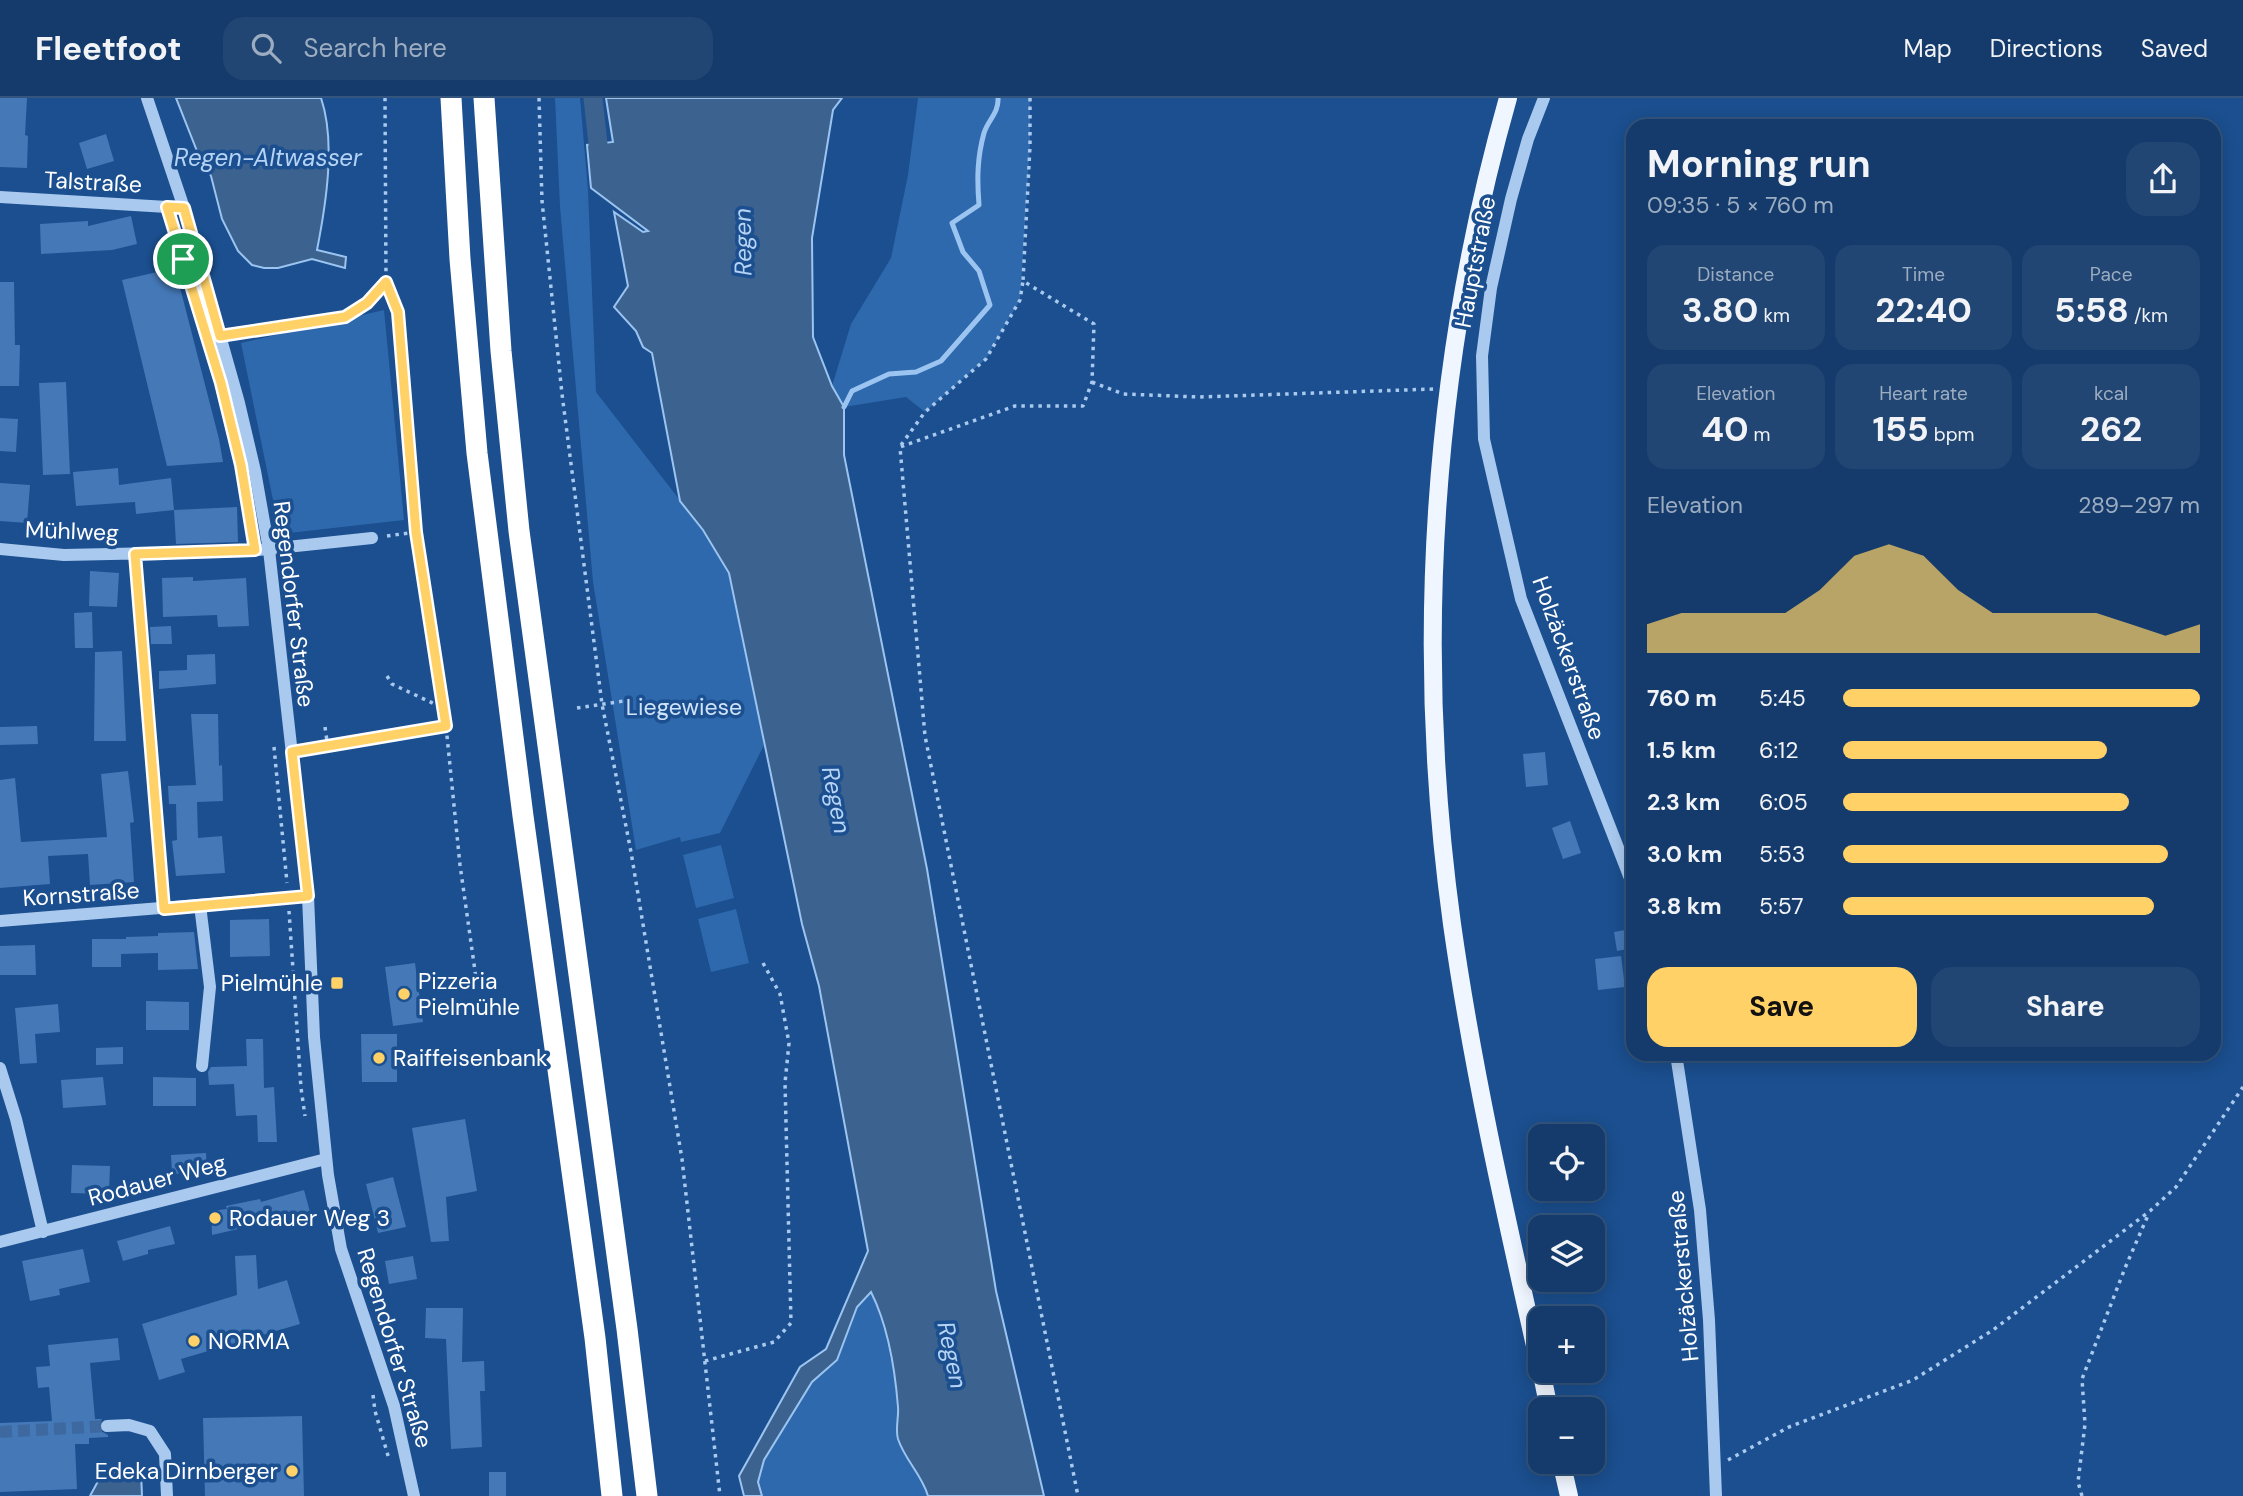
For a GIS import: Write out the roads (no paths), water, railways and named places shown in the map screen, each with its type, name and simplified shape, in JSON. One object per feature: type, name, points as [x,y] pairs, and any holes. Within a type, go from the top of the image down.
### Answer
[{"type":"highway","points":[[451,98],[460,259],[477,453],[523,816],[591,1311],[612,1496]]},
{"type":"highway","points":[[484,98],[501,351],[519,531],[626,1315],[647,1496]]},
{"type":"main road","name":"Hauptstraße","points":[[1508,98],[1471,244],[1449,385],[1437,513],[1433,627],[1434,716],[1452,923],[1472,1048],[1528,1316]]},
{"type":"main road","points":[[1564,1474],[1569,1496]]},
{"type":"street","name":"Regendorfer Straße","points":[[147,98],[184,208],[239,403],[255,471],[269,550],[308,896],[315,1050],[326,1159],[341,1249],[394,1406],[414,1496]]},
{"type":"street","name":"Hauptstraße","points":[[1484,439],[1482,356],[1491,288],[1511,199],[1528,139],[1544,98]]},
{"type":"street","name":"Talstraße","points":[[0,197],[184,208]]},
{"type":"street","name":"Holzäckerstraße","points":[[1484,439],[1521,599],[1626,868]]},
{"type":"street","name":"Mühlweg","points":[[0,549],[64,555],[269,550],[372,537]]},
{"type":"street","name":"Kornstraße","points":[[135,554],[164,909]]},
{"type":"street","name":"Kornstraße","points":[[0,921],[308,896]]},
{"type":"street","points":[[200,905],[210,986],[201,1066]]},
{"type":"street","name":"Holzäckerstraße","points":[[1677,1061],[1700,1210],[1717,1467],[1716,1496]]},
{"type":"street","points":[[0,1068],[16,1119],[43,1232]]},
{"type":"street","name":"Rodauer Weg","points":[[0,1242],[326,1159]]},
{"type":"street","points":[[107,1426],[129,1425],[150,1431],[165,1454],[166,1496]]},
{"type":"water","name":"Regen-Altwasser","points":[[176,98],[321,98],[326,115],[329,153],[324,213],[317,250],[346,257],[345,268],[312,259],[278,268],[264,268],[252,265],[238,251],[222,219],[211,176],[197,151]]},
{"type":"water","name":"Regen","points":[[606,98],[842,98],[833,110],[812,238],[813,337],[832,386],[844,407],[844,455],[927,869],[996,1291],[1044,1496],[928,1496],[898,1439],[898,1407],[893,1363],[882,1319],[871,1292],[857,1307],[837,1360],[812,1382],[764,1460],[758,1482],[762,1496],[744,1496],[739,1476],[800,1367],[826,1349],[868,1251],[819,986],[802,924],[729,573],[703,530],[680,501],[652,353],[643,347],[636,331],[614,307],[628,286],[614,212],[643,232],[648,231],[591,188],[587,145],[613,142]]},
{"type":"water","points":[[141,1471],[142,1496],[90,1496],[103,1472]]},
{"type":"waterway","points":[[593,98],[598,144]]},
{"type":"waterway","points":[[844,407],[852,391],[889,374],[916,372],[941,361],[990,305],[979,271],[963,252],[952,223],[979,205],[980,151],[984,133],[997,108],[998,98]]},
{"type":"tunnel","points":[[0,1432],[107,1426]]},
{"type":"place","name":"Pielmühle","points":[[337,983]]},
{"type":"place","name":"Pizzeria Pielmühle","points":[[404,994]]},
{"type":"place","name":"Raiffeisenbank","points":[[379,1058]]},
{"type":"place","name":"Rodauer Weg 3","points":[[215,1218]]},
{"type":"place","name":"NORMA","points":[[194,1341]]},
{"type":"place","name":"Edeka Dirnberger","points":[[292,1471]]},
{"type":"park label","name":"Liegewiese","points":[[684,707]]}]
